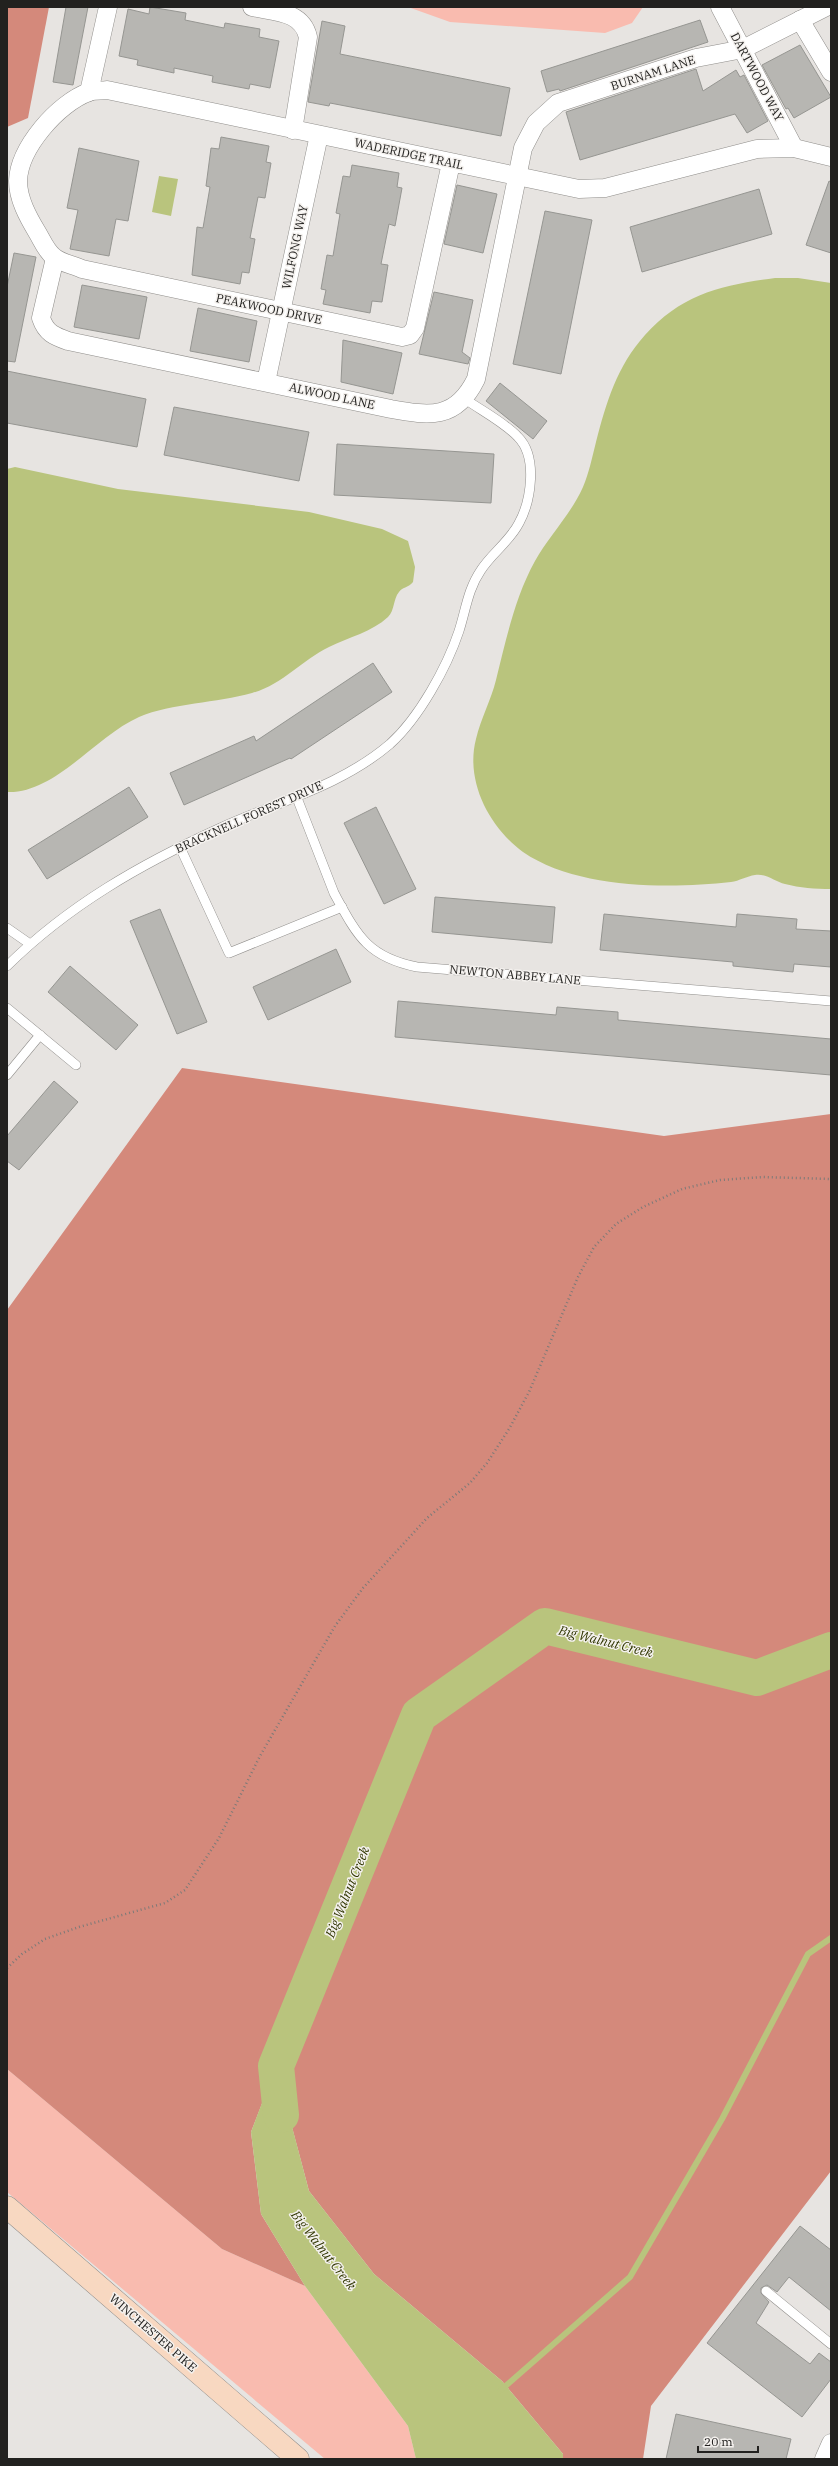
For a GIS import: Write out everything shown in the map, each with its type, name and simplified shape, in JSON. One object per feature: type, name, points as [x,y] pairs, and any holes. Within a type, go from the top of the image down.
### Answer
[{"type":"main road","name":"WINCHESTER PIKE","points":[[7,2207],[298,2459]]},
{"type":"street","points":[[89,92],[108,7]]},
{"type":"street","points":[[252,7],[296,16],[306,27],[308,37],[293,130]]},
{"type":"street","name":"DARTWOOD WAY","points":[[720,7],[794,148]]},
{"type":"street","name":"BURNAM LANE","points":[[518,176],[523,148],[536,124],[558,103],[696,58],[743,49],[826,7]]},
{"type":"street","points":[[800,20],[831,72]]},
{"type":"street","name":"WADERIDGE TRAIL","points":[[14,167],[51,119],[72,102],[89,92],[107,90],[451,163],[592,190],[744,152],[794,148],[831,157]]},
{"type":"street","name":"WILFONG WAY","points":[[266,382],[319,135]]},
{"type":"street","name":"PEAKWOOD DRIVE","points":[[55,258],[82,269],[129,280],[402,337],[410,334],[415,328],[451,163]]},
{"type":"street","points":[[14,167],[19,192],[26,211],[47,249],[55,258]]},
{"type":"street","points":[[465,399],[476,379],[479,368],[518,176]]},
{"type":"street","name":"ALWOOD LANE","points":[[55,258],[41,318],[44,327],[50,334],[68,341],[423,414],[441,412],[465,399]]},
{"type":"street","points":[[824,2459],[831,2443]]},
{"type":"lane","name":"BRACKNELL FOREST DRIVE","points":[[7,966],[47,928],[98,892],[142,866],[221,827],[297,798],[359,765],[390,743],[422,705],[446,665],[460,629],[468,595],[480,571],[519,524],[528,504],[528,456],[519,438],[465,399]]},
{"type":"lane","name":"NEWTON ABBEY LANE","points":[[297,798],[342,907],[360,938],[374,950],[402,964],[831,1001]]},
{"type":"lane","points":[[180,847],[229,953],[342,907]]},
{"type":"lane","points":[[7,928],[30,944]]},
{"type":"lane","points":[[7,1008],[76,1065]]},
{"type":"lane","points":[[7,1075],[40,1035]]},
{"type":"lane","points":[[766,2291],[831,2344]]},
{"type":"path","points":[[7,1968],[22,1954],[44,1939],[79,1927],[165,1903],[185,1890],[219,1838],[260,1756],[335,1626],[363,1588],[427,1518],[470,1483],[487,1463],[509,1429],[529,1392],[581,1271],[594,1247],[616,1224],[643,1206],[682,1189],[720,1180],[763,1177],[831,1179]]},
{"type":"shaded area","points":[[7,7],[49,7],[28,118],[7,127]]},
{"type":"shaded area","points":[[408,7],[643,7],[632,23],[605,33],[450,22]]},
{"type":"shaded area","points":[[182,1068],[664,1136],[831,1114],[831,2171],[651,2406],[643,2459],[563,2459],[563,2454],[502,2381],[374,2274],[309,2191],[276,2067],[251,2132],[261,2214],[305,2286],[222,2249],[7,2069],[7,1310]]},
{"type":"shaded area","points":[[7,2069],[222,2249],[305,2286],[408,2426],[416,2459],[325,2459],[7,2192]]},
{"type":"water","points":[[159,176],[178,179],[171,216],[152,212]]},
{"type":"water","points":[[775,278],[798,278],[831,283],[831,889],[808,888],[781,883],[763,875],[752,876],[731,882],[652,885],[624,884],[596,880],[569,873],[545,864],[523,852],[511,842],[490,816],[477,787],[474,771],[473,755],[476,739],[494,687],[507,634],[522,589],[535,561],[566,516],[583,487],[589,471],[609,399],[620,372],[635,347],[659,321],[688,301],[720,288]]},
{"type":"water","points":[[15,467],[118,489],[309,512],[382,529],[408,541],[415,567],[413,582],[400,590],[390,614],[382,622],[375,627],[319,652],[273,684],[252,693],[180,706],[152,712],[139,717],[107,737],[59,774],[42,784],[25,790],[7,792],[7,469]]},
{"type":"water","points":[[276,2066],[309,2191],[374,2274],[502,2381],[563,2454],[563,2459],[416,2459],[408,2426],[305,2286],[261,2214],[251,2132]]},
{"type":"building","points":[[66,7],[88,7],[73,85],[53,82]]},
{"type":"building","points":[[150,7],[186,13],[185,20],[224,28],[225,23],[260,29],[259,37],[279,41],[270,88],[250,84],[249,89],[212,82],[213,76],[174,68],[174,73],[137,65],[138,60],[119,56],[128,9],[149,14]]},
{"type":"building","points":[[700,20],[708,42],[560,91],[559,89],[547,92],[541,71]]},
{"type":"building","points":[[322,21],[345,26],[340,54],[510,88],[501,136],[330,103],[329,106],[308,102]]},
{"type":"building","points":[[800,45],[831,97],[794,118],[788,108],[786,109],[762,65]]},
{"type":"building","points":[[696,69],[703,91],[736,70],[740,77],[744,75],[768,121],[747,133],[735,114],[580,160],[566,112]]},
{"type":"building","points":[[221,137],[269,146],[266,162],[271,163],[265,198],[258,197],[250,238],[255,239],[249,273],[242,272],[240,284],[192,275],[197,227],[203,228],[210,187],[206,186],[211,148],[219,149]]},
{"type":"building","points":[[79,148],[139,161],[128,221],[116,219],[109,256],[70,249],[78,210],[67,208]]},
{"type":"building","points":[[352,165],[399,173],[397,187],[402,188],[395,226],[389,224],[381,264],[388,265],[382,302],[372,301],[370,313],[323,304],[326,290],[321,289],[327,255],[333,256],[340,214],[336,213],[343,176],[350,177]]},
{"type":"building","points":[[829,181],[831,182],[831,253],[806,245]]},
{"type":"building","points":[[457,185],[497,194],[483,253],[444,244]]},
{"type":"building","points":[[759,189],[772,234],[642,272],[630,227]]},
{"type":"building","points":[[545,211],[592,220],[561,374],[513,364]]},
{"type":"building","points":[[14,253],[36,257],[15,362],[7,361],[7,287]]},
{"type":"building","points":[[82,285],[147,297],[139,339],[74,327]]},
{"type":"building","points":[[434,292],[473,300],[462,352],[470,358],[468,364],[419,354]]},
{"type":"building","points":[[198,308],[257,321],[249,362],[190,351]]},
{"type":"building","points":[[343,340],[402,353],[393,394],[341,382]]},
{"type":"building","points":[[7,371],[146,399],[137,447],[7,423]]},
{"type":"building","points":[[500,383],[547,421],[533,439],[486,401]]},
{"type":"building","points":[[174,407],[309,432],[299,481],[164,455]]},
{"type":"building","points":[[337,444],[494,454],[491,503],[334,495]]},
{"type":"building","points":[[373,663],[392,692],[291,759],[290,758],[184,805],[170,773],[254,736],[256,741]]},
{"type":"building","points":[[129,787],[148,817],[47,879],[28,850]]},
{"type":"building","points":[[376,807],[416,889],[384,904],[344,823]]},
{"type":"building","points":[[435,897],[555,907],[552,943],[432,932]]},
{"type":"building","points":[[160,909],[207,1022],[177,1034],[130,921]]},
{"type":"building","points":[[604,914],[736,927],[737,914],[797,919],[796,929],[831,931],[831,967],[794,964],[793,972],[733,966],[733,962],[600,950]]},
{"type":"building","points":[[336,949],[351,982],[268,1020],[253,987]]},
{"type":"building","points":[[70,966],[138,1025],[116,1050],[48,992]]},
{"type":"building","points":[[398,1001],[556,1015],[557,1007],[618,1012],[618,1020],[831,1039],[831,1075],[395,1037]]},
{"type":"building","points":[[54,1081],[78,1102],[19,1170],[7,1161],[7,1136]]},
{"type":"building","points":[[800,2226],[831,2250],[831,2311],[789,2277],[777,2292],[767,2285],[761,2288],[761,2293],[769,2302],[756,2323],[810,2364],[819,2353],[831,2362],[831,2379],[802,2417],[707,2343]]},
{"type":"building","points":[[676,2414],[791,2439],[786,2459],[666,2459]]},
{"type":"waterway","name":"Big Walnut Creek","points":[[281,2115],[276,2066],[419,1715],[545,1626],[757,1678],[831,1650]]},
{"type":"waterway","points":[[501,2390],[630,2277],[722,2119],[808,1954],[831,1938]]}]
